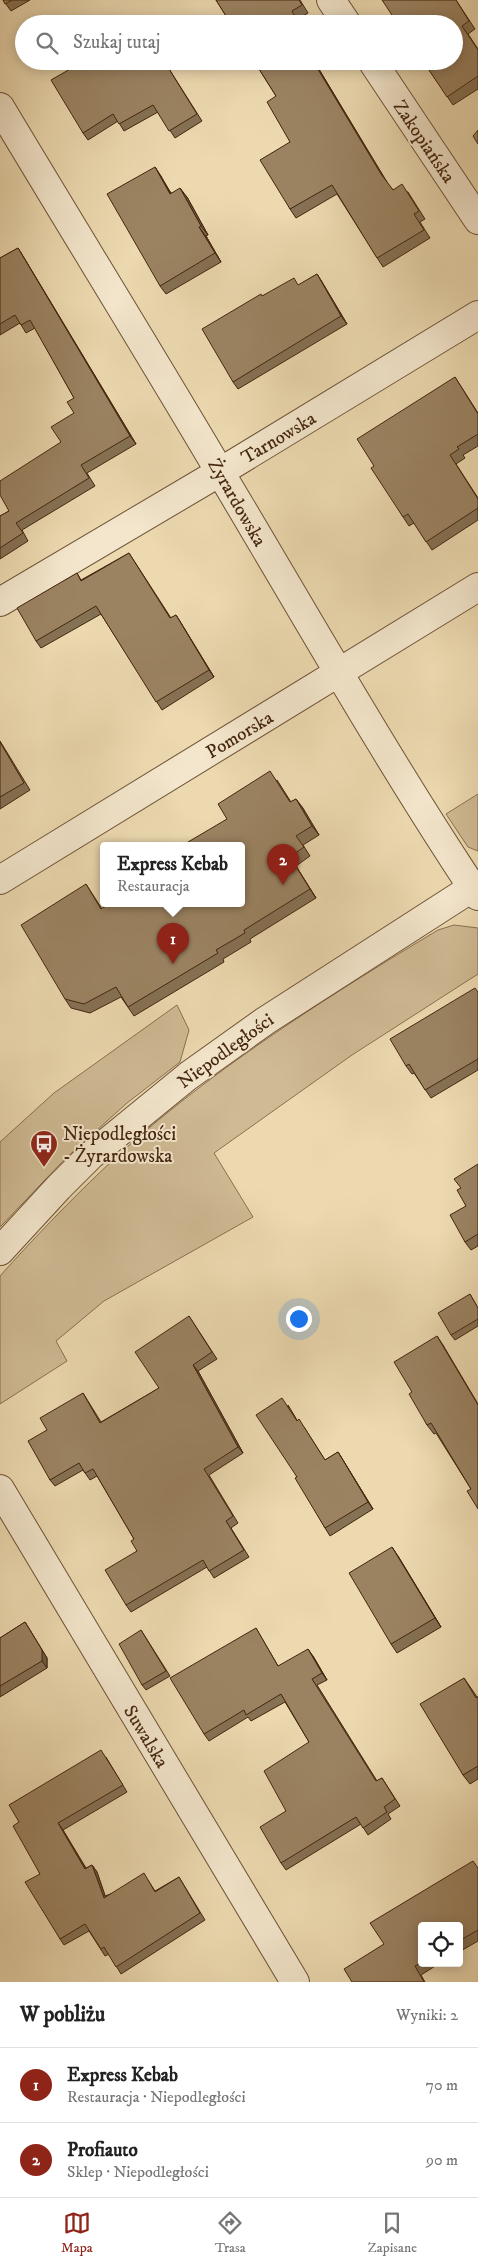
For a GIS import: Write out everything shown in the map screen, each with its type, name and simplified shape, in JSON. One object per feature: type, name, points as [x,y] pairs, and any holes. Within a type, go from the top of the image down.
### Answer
[{"type":"street","points":[[331,0],[341,15]]},
{"type":"street","name":"Zakopiańska","points":[[378,70],[478,220]]},
{"type":"street","name":"Żyrardowska","points":[[0,107],[220,472],[338,674],[438,836],[476,889]]},
{"type":"street","name":"Tarnowska","points":[[0,602],[220,472],[478,315]]},
{"type":"street","name":"Pomorska","points":[[0,880],[338,674],[478,586]]},
{"type":"street","name":"Niepodległości","points":[[0,1251],[47,1199],[90,1156],[175,1086],[265,1021],[476,889]]},
{"type":"street","name":"Suwalska","points":[[0,1489],[295,1982]]},
{"type":"shaded area","points":[[478,794],[478,851],[468,847],[446,814]]},
{"type":"shaded area","points":[[454,925],[478,928],[478,974],[352,1055],[214,1153],[253,1217],[104,1301],[56,1341],[67,1361],[0,1404],[0,1276],[33,1240],[118,1155],[207,1082],[282,1028],[360,978],[438,930]]},
{"type":"shaded area","points":[[177,1005],[189,1030],[180,1062],[127,1103],[66,1158],[0,1227],[0,1142],[54,1093]]},
{"type":"building","points":[[3,0],[12,0],[5,4]]},
{"type":"building","points":[[216,0],[299,0],[302,5],[292,11],[294,15],[225,15]]},
{"type":"building","points":[[382,0],[456,0],[469,21],[463,25],[463,15],[392,15]]},
{"type":"building","points":[[463,28],[478,50],[478,76],[447,97],[429,70],[463,70]]},
{"type":"building","points":[[68,70],[170,70],[197,114],[169,131],[153,105],[119,124],[113,114],[83,133],[51,80]]},
{"type":"building","points":[[260,70],[318,70],[381,174],[393,190],[402,184],[419,211],[414,214],[424,230],[377,258],[332,185],[290,209],[260,160],[290,142],[267,102],[276,96]]},
{"type":"building","points":[[478,130],[478,144],[473,136]]},
{"type":"building","points":[[155,167],[170,194],[180,188],[201,226],[199,227],[215,253],[160,286],[107,194]]},
{"type":"building","points":[[18,248],[130,436],[81,465],[89,478],[16,523],[23,533],[0,548],[0,516],[9,511],[0,495],[0,481],[61,442],[51,427],[74,413],[67,402],[74,398],[30,320],[21,325],[15,315],[0,324],[0,258]]},
{"type":"building","points":[[317,274],[341,316],[233,382],[202,329],[261,294],[262,296],[294,278],[298,285]]},
{"type":"building","points":[[455,377],[478,414],[478,434],[457,447],[459,449],[450,455],[478,499],[478,508],[426,542],[408,514],[403,517],[371,468],[374,466],[357,439]]},
{"type":"building","points":[[129,553],[170,618],[176,615],[209,670],[156,702],[96,606],[36,641],[17,608],[77,573],[81,581]]},
{"type":"building","points":[[0,742],[24,783],[0,797]]},
{"type":"building","points":[[270,771],[290,802],[296,799],[312,826],[296,836],[304,847],[290,857],[310,889],[244,930],[245,933],[216,950],[218,953],[128,1007],[116,987],[84,1004],[65,999],[21,925],[86,884],[101,909],[104,907],[245,907],[245,842],[188,842],[227,819],[218,804]]},
{"type":"building","points":[[475,988],[478,992],[478,1059],[425,1090],[409,1064],[406,1066],[390,1039]]},
{"type":"building","points":[[478,1164],[478,1234],[465,1242],[450,1215],[466,1206],[457,1190],[461,1188],[454,1179]]},
{"type":"building","points":[[470,1294],[478,1308],[478,1319],[451,1335],[438,1313]]},
{"type":"building","points":[[189,1316],[212,1352],[193,1365],[238,1447],[204,1469],[233,1516],[226,1521],[244,1550],[209,1571],[203,1560],[126,1605],[105,1570],[137,1551],[131,1541],[134,1539],[93,1469],[85,1473],[79,1463],[50,1480],[28,1441],[47,1430],[40,1418],[83,1393],[100,1423],[159,1388],[135,1352]]},
{"type":"building","points":[[437,1336],[478,1405],[478,1509],[467,1491],[471,1489],[431,1423],[427,1425],[409,1394],[412,1392],[394,1362]]},
{"type":"building","points":[[282,1398],[297,1421],[299,1419],[325,1460],[338,1452],[368,1502],[325,1528],[295,1478],[297,1477],[256,1415]]},
{"type":"building","points":[[392,1547],[435,1618],[391,1644],[349,1573]]},
{"type":"building","points":[[25,1622],[42,1650],[42,1661],[0,1686],[0,1638]]},
{"type":"building","points":[[256,1628],[278,1666],[308,1649],[322,1673],[312,1679],[376,1781],[382,1778],[395,1799],[384,1807],[387,1812],[363,1828],[356,1817],[281,1863],[260,1827],[286,1811],[264,1771],[309,1742],[281,1694],[246,1715],[244,1710],[204,1734],[170,1678]]},
{"type":"building","points":[[141,1630],[166,1671],[142,1685],[119,1644]]},
{"type":"building","points":[[464,1678],[476,1698],[478,1697],[478,1766],[463,1775],[420,1704]]},
{"type":"building","points":[[101,1750],[123,1785],[58,1823],[85,1869],[92,1865],[104,1898],[144,1873],[155,1892],[179,1877],[200,1913],[116,1967],[104,1947],[101,1949],[85,1924],[60,1939],[25,1882],[40,1874],[13,1826],[19,1822],[9,1805]]},
{"type":"building","points":[[473,1861],[478,1868],[478,1930],[463,1939],[463,1922],[418,1922],[418,1964],[415,1966],[424,1982],[352,1982],[344,1969],[384,1944],[370,1923]]},
{"type":"place","name":"Profiauto","points":[[283,885]]},
{"type":"place","name":"Express Kebab","points":[[173,964]]},
{"type":"place","name":"Niepodległości - Żyrardowska","points":[[44,1168]]}]
